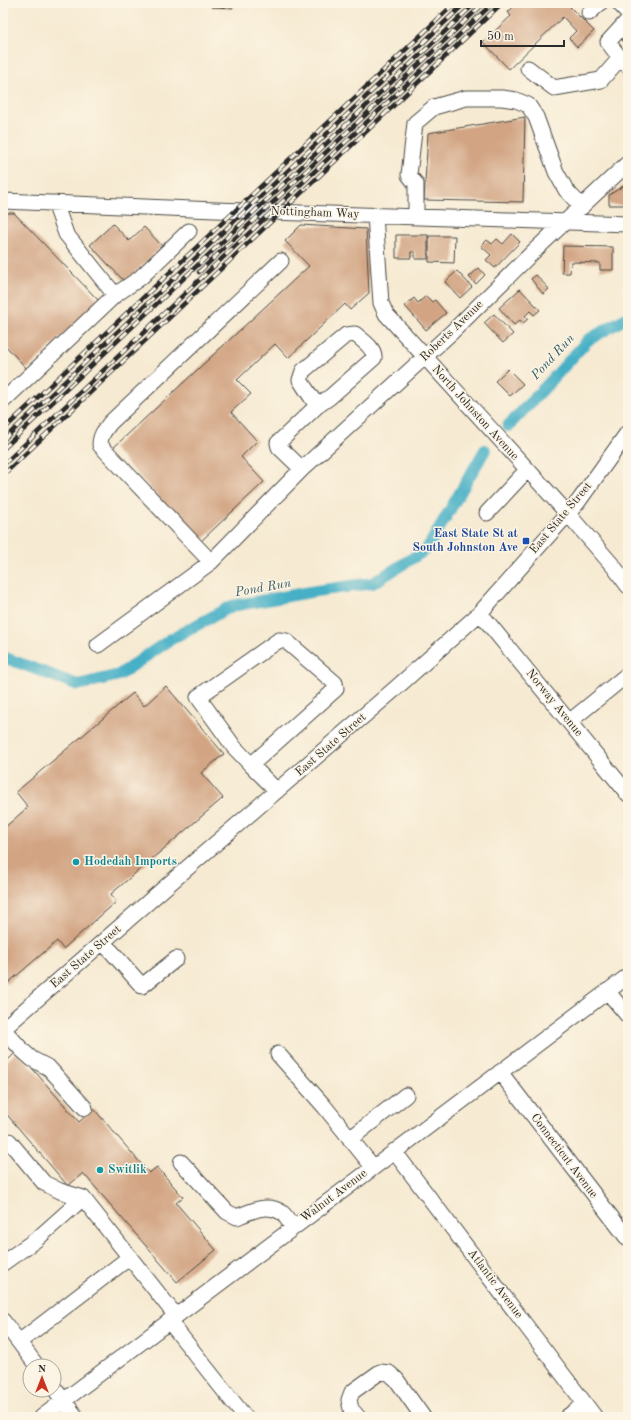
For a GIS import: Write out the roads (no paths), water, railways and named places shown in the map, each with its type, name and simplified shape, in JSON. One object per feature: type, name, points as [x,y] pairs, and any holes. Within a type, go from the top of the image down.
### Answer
[{"type":"street","points":[[589,13],[600,3]]},
{"type":"street","points":[[619,3],[628,13]]},
{"type":"street","points":[[528,68],[554,88],[601,80],[624,62],[608,42],[628,20]]},
{"type":"street","points":[[416,217],[416,184],[409,175],[415,123],[434,107],[466,98],[502,98],[516,100],[528,105],[536,117],[556,172],[566,190],[582,207]]},
{"type":"street","name":"Roberts Avenue","points":[[98,645],[211,562],[302,469],[424,357],[628,163]]},
{"type":"street","name":"Nottingham Way","points":[[3,201],[628,224]]},
{"type":"street","points":[[55,203],[66,234],[115,295]]},
{"type":"street","name":"North Johnston Avenue","points":[[375,215],[381,303],[386,314],[568,514],[614,567],[628,586]]},
{"type":"street","points":[[3,401],[115,295],[140,278],[189,231]]},
{"type":"street","points":[[211,562],[100,445],[100,440],[102,433],[110,423],[281,261]]},
{"type":"street","points":[[302,469],[279,447],[278,443],[319,405],[374,358],[374,354],[366,343],[355,334],[346,335],[303,371],[300,380],[319,405]]},
{"type":"street","name":"East State Street","points":[[3,1029],[396,688],[480,612],[568,514],[628,432]]},
{"type":"street","points":[[487,513],[527,470]]},
{"type":"street","name":"Norway Avenue","points":[[480,612],[628,794]]},
{"type":"street","points":[[250,765],[336,690],[335,683],[286,640],[279,640],[198,697],[234,747],[250,765],[277,791]]},
{"type":"street","points":[[569,722],[628,674]]},
{"type":"street","points":[[102,943],[142,986],[176,959]]},
{"type":"street","name":"Walnut Avenue","points":[[42,1417],[628,976]]},
{"type":"street","points":[[607,991],[628,1016]]},
{"type":"street","points":[[3,1029],[22,1050],[32,1058],[50,1068],[85,1108]]},
{"type":"street","points":[[278,1054],[324,1106],[373,1167]]},
{"type":"street","name":"Connecticut Avenue","points":[[500,1072],[628,1239]]},
{"type":"street","points":[[350,1139],[406,1095]]},
{"type":"street","points":[[9,1141],[44,1183],[60,1191],[83,1198],[130,1257],[245,1417]]},
{"type":"street","name":"Atlantic Avenue","points":[[394,1151],[595,1417]]},
{"type":"street","points":[[181,1162],[227,1212],[236,1217],[247,1212],[267,1207],[282,1213],[293,1227]]},
{"type":"street","points":[[3,1263],[37,1239],[83,1198]]},
{"type":"street","points":[[19,1342],[130,1257]]},
{"type":"street","points":[[3,1321],[31,1358]]},
{"type":"street","points":[[358,1417],[351,1409],[349,1400],[352,1392],[380,1372],[389,1373],[396,1379],[423,1417]]},
{"type":"street","points":[[62,1398],[76,1417]]},
{"type":"street","points":[[567,1417],[585,1404]]},
{"type":"waterway","name":"Pond Run","points":[[508,426],[588,340],[628,317]]},
{"type":"waterway","name":"Pond Run","points":[[3,657],[78,685],[119,675],[171,639],[232,606],[316,591],[373,583],[427,549],[485,450]]},
{"type":"railway","points":[[3,430],[455,3]]},
{"type":"railway","points":[[3,440],[465,3]]},
{"type":"railway","points":[[3,449],[475,3]]},
{"type":"railway","points":[[199,272],[484,3]]},
{"type":"railway","points":[[3,465],[493,3]]},
{"type":"railway","points":[[3,475],[502,3]]},
{"type":"place","name":"East State St at South Johnston Ave","points":[[526,541]]},
{"type":"place","name":"Hodedah Imports","points":[[76,862]]},
{"type":"place","name":"Switlik","points":[[100,1170]]}]
